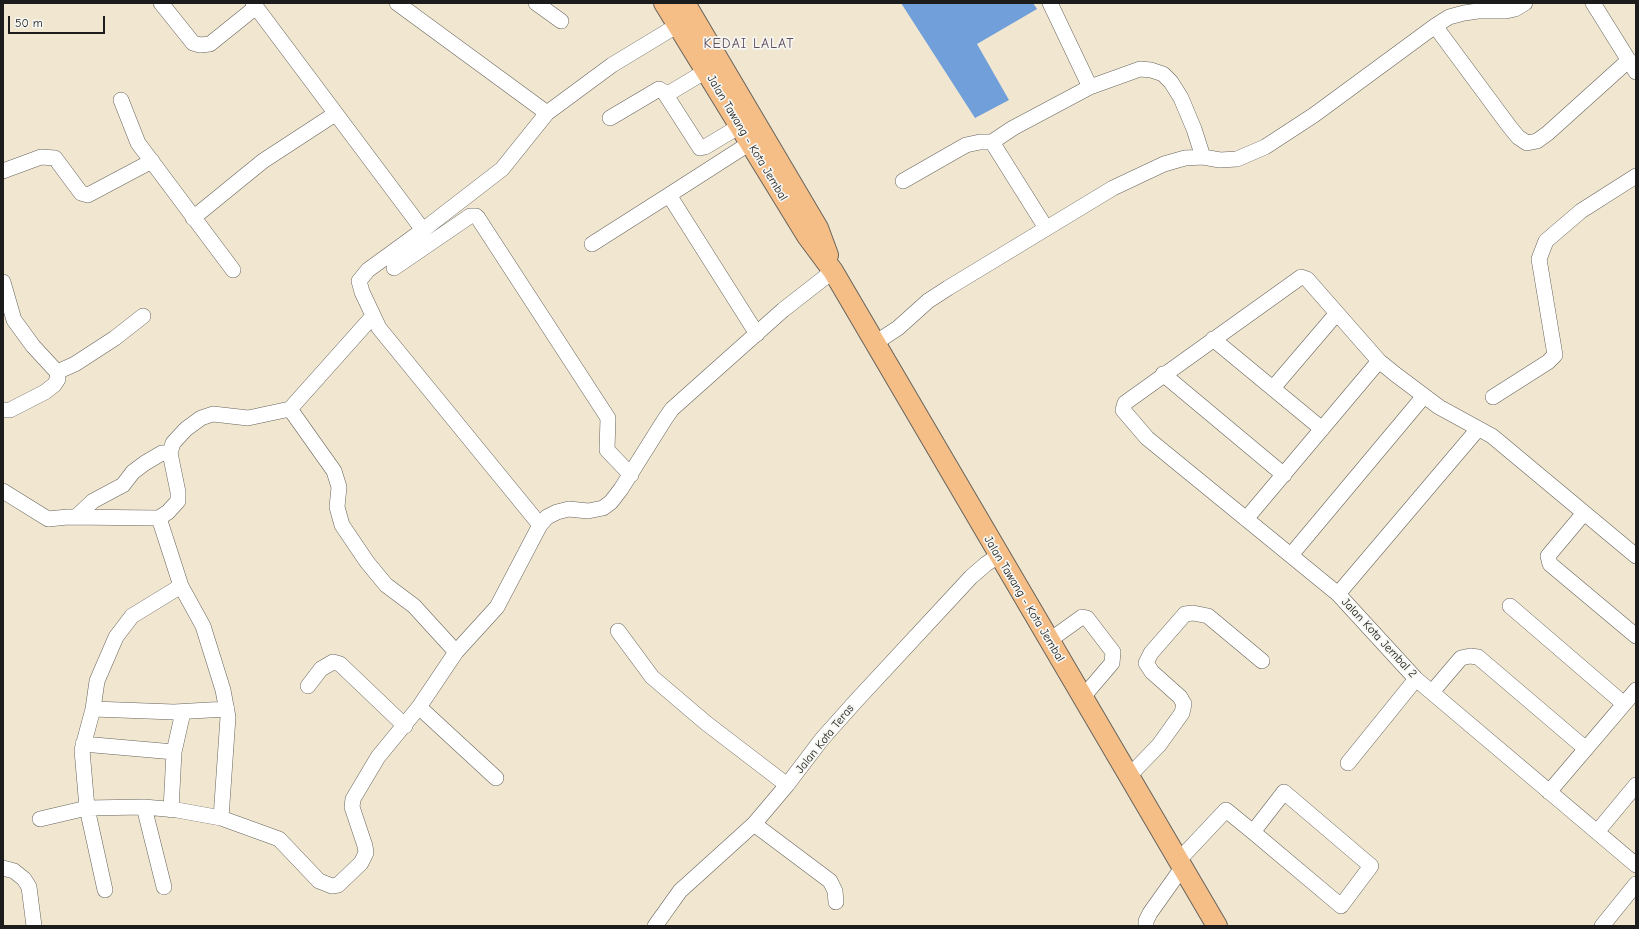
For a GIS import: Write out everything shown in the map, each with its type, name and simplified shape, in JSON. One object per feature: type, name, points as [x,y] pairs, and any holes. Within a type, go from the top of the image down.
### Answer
[{"type":"main road","name":"Jalan Tawang - Kota Jembal","points":[[664,3],[807,236],[833,271],[998,556],[1050,640],[1216,926]]},
{"type":"main road","name":"Jalan Tawang - Kota Jembal","points":[[685,3],[818,228],[833,271]]},
{"type":"street","points":[[161,3],[193,43],[200,45],[210,44],[254,5],[423,230]]},
{"type":"street","points":[[397,3],[547,113]]},
{"type":"street","points":[[536,3],[561,21]]},
{"type":"street","points":[[1050,3],[1090,87]]},
{"type":"street","points":[[875,343],[898,328],[928,301],[1113,188],[1164,164],[1185,158],[1203,156],[1220,160],[1237,159],[1265,147],[1314,115],[1435,26],[1449,18],[1464,12],[1506,11],[1515,9],[1524,3]]},
{"type":"street","points":[[1435,26],[1518,138],[1527,143],[1536,141],[1548,133],[1632,66],[1593,3]]},
{"type":"street","points":[[540,525],[379,328],[362,292],[359,281],[368,270],[437,220],[502,169],[547,113],[612,65],[678,25]]},
{"type":"street","points":[[902,181],[966,145],[980,142],[992,142],[1090,87],[1140,69],[1151,70],[1163,74],[1171,82],[1181,98],[1203,156]]},
{"type":"street","points":[[666,95],[706,71]]},
{"type":"street","points":[[610,118],[656,90],[662,90],[700,148],[706,148],[740,126]]},
{"type":"street","points":[[121,100],[138,143],[233,270]]},
{"type":"street","points":[[193,218],[262,161],[335,114]]},
{"type":"street","points":[[992,142],[1046,228]]},
{"type":"street","points":[[592,244],[750,144]]},
{"type":"street","points":[[3,171],[41,157],[55,158],[81,193],[88,196],[152,161]]},
{"type":"street","points":[[1493,397],[1548,362],[1555,355],[1539,259],[1546,241],[1581,211],[1636,176]]},
{"type":"street","points":[[669,195],[757,334]]},
{"type":"street","points":[[394,268],[470,216],[476,216],[608,418],[607,450],[631,475]]},
{"type":"street","points":[[437,220],[444,234]]},
{"type":"street","points":[[40,819],[87,808],[144,807],[221,818],[279,839],[319,881],[332,886],[338,885],[361,863],[366,853],[352,807],[353,799],[378,757],[420,707],[456,652],[497,607],[540,525],[548,517],[557,512],[569,509],[588,511],[603,508],[611,502],[631,475],[664,419],[672,409],[801,295],[833,271]]},
{"type":"street","points":[[1284,475],[1163,374],[1301,277],[1308,279],[1379,361],[1439,407],[1492,436],[1636,556]]},
{"type":"street","points":[[3,282],[14,320],[57,372],[58,379],[54,385],[45,392],[10,410],[3,410]]},
{"type":"street","points":[[1274,388],[1337,313]]},
{"type":"street","points":[[57,372],[74,364],[115,338],[143,316]]},
{"type":"street","points":[[3,492],[48,519],[76,517],[159,518],[168,512],[178,501],[178,492],[170,453],[173,443],[186,428],[201,418],[212,414],[248,418],[290,409],[374,316]]},
{"type":"street","points":[[1214,338],[1322,429]]},
{"type":"street","points":[[1246,519],[1379,361]]},
{"type":"street","name":"Jalan Kota Jembal 2","points":[[1163,374],[1130,397],[1125,403],[1123,410],[1147,438],[1338,594],[1416,679],[1636,865]]},
{"type":"street","points":[[1291,555],[1424,396]]},
{"type":"street","points":[[290,409],[334,470],[339,487],[337,507],[342,525],[386,585],[414,606],[456,652]]},
{"type":"street","points":[[1338,594],[1478,429]]},
{"type":"street","points":[[76,517],[92,501],[117,490],[145,463],[162,453],[170,453]]},
{"type":"street","points":[[1584,513],[1548,556],[1550,564],[1636,636]]},
{"type":"street","points":[[159,518],[181,586],[203,626],[227,709],[228,717],[221,818]]},
{"type":"street","name":"Jalan Kota Teras","points":[[655,926],[680,891],[754,824],[787,786],[822,739],[971,576],[998,556]]},
{"type":"street","points":[[104,890],[87,808],[82,750],[93,709],[97,681],[116,637],[132,616],[181,586]]},
{"type":"street","points":[[1510,606],[1624,704]]},
{"type":"street","points":[[1129,776],[1159,745],[1182,713],[1184,704],[1180,697],[1152,672],[1146,663],[1151,653],[1185,614],[1193,613],[1208,616],[1262,661]]},
{"type":"street","points":[[1050,640],[1082,617],[1087,618],[1113,652],[1112,663],[1083,697]]},
{"type":"street","points":[[618,631],[652,677],[706,723],[787,786]]},
{"type":"street","points":[[1432,692],[1461,658],[1470,656],[1478,657],[1586,749]]},
{"type":"street","points":[[308,686],[321,669],[333,662],[340,664],[405,726]]},
{"type":"street","points":[[1348,763],[1416,679]]},
{"type":"street","points":[[1550,792],[1636,690]]},
{"type":"street","points":[[420,707],[496,778]]},
{"type":"street","points":[[93,709],[182,712],[227,709]]},
{"type":"street","points":[[171,810],[174,752],[182,712]]},
{"type":"street","points":[[83,744],[174,752]]},
{"type":"street","points":[[1597,832],[1636,785]]},
{"type":"street","points":[[1146,926],[1146,921],[1150,913],[1180,864],[1226,810],[1340,906],[1371,866],[1284,792],[1253,832]]},
{"type":"street","points":[[144,807],[164,887]]},
{"type":"street","points":[[754,824],[830,881],[835,891],[836,902]]},
{"type":"street","points":[[3,868],[14,871],[24,879],[29,887],[34,926]]},
{"type":"street","points":[[1602,926],[1636,884]]},
{"type":"water","points":[[901,3],[1033,3],[1037,9],[977,44],[1009,100],[975,118]]},
{"type":"district","name":"KEDAI LALAT","points":[[749,44]]}]
